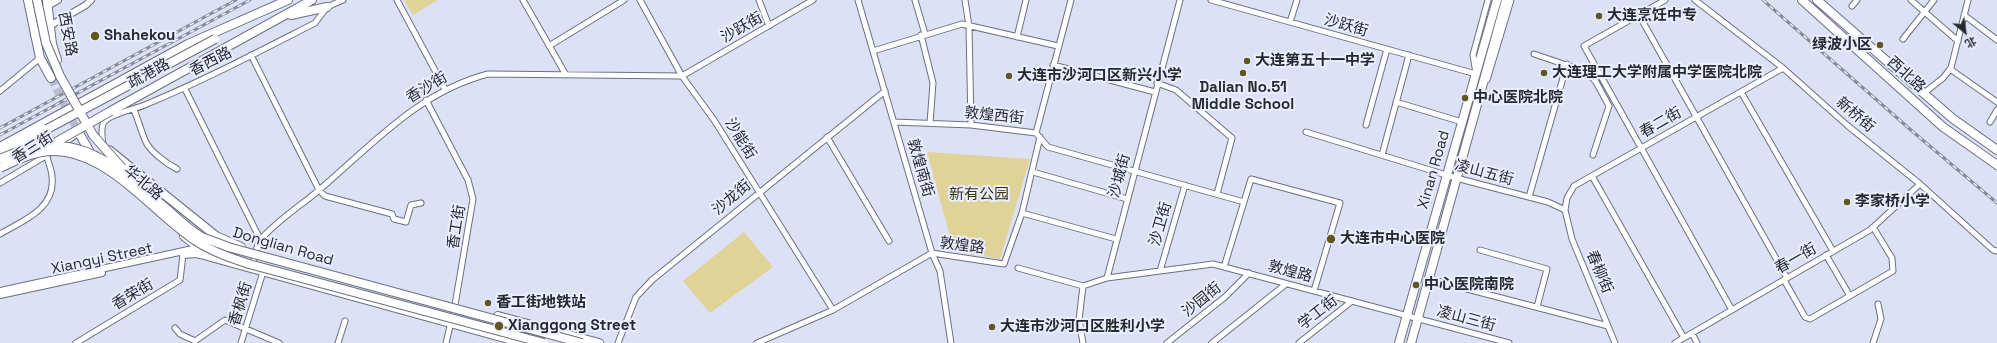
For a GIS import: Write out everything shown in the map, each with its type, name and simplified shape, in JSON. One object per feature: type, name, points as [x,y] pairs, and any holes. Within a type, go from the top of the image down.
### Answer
[{"type":"main road","points":[[28,0],[30,16],[40,58],[50,78]]},
{"type":"main road","points":[[37,0],[48,48],[60,76],[93,135],[133,180]]},
{"type":"main road","points":[[0,155],[289,0]]},
{"type":"main road","points":[[0,147],[188,44],[289,0]]},
{"type":"main road","name":"疏港路","points":[[0,173],[312,0]]},
{"type":"main road","points":[[1498,5],[1506,0]]},
{"type":"main road","name":"西北路","points":[[1802,0],[1943,127],[1997,165]]},
{"type":"main road","name":"西北路","points":[[1817,0],[1952,118],[1997,150]]},
{"type":"main road","name":"西安路","points":[[47,3],[54,54],[63,73]]},
{"type":"main road","name":"Xinan Road","points":[[1399,343],[1476,74],[1498,5]]},
{"type":"main road","name":"Xinan Road","points":[[1411,343],[1480,93],[1498,5]]},
{"type":"main road","points":[[282,17],[328,7]]},
{"type":"main road","points":[[92,127],[103,144],[199,223],[230,243],[257,252],[599,343]]},
{"type":"main road","name":"华北路","points":[[79,133],[91,156],[103,169],[210,257]]},
{"type":"main road","name":"Donglian Road","points":[[0,159],[38,145],[65,146],[82,149],[103,160],[133,180],[200,235],[228,247],[582,343]]},
{"type":"main road","name":"Donglian Road","points":[[0,168],[18,159],[38,152],[63,152],[84,156],[112,173],[196,241],[223,255],[257,266],[544,343]]},
{"type":"main road","points":[[210,257],[523,343]]},
{"type":"street","points":[[30,16],[47,3],[58,0]]},
{"type":"street","points":[[34,35],[91,0]]},
{"type":"street","name":"香西路","points":[[103,144],[102,133],[104,122],[110,117],[134,110],[184,89],[315,22],[328,7],[343,0]]},
{"type":"street","points":[[397,0],[445,89]]},
{"type":"street","points":[[523,0],[566,75]]},
{"type":"street","points":[[549,46],[624,0]]},
{"type":"street","name":"沙能街","points":[[640,0],[682,76],[714,120],[833,310]]},
{"type":"street","points":[[759,0],[769,26]]},
{"type":"street","name":"沙跃街","points":[[682,76],[813,0]]},
{"type":"street","name":"敦煌南街","points":[[858,0],[932,253],[940,271],[951,343]]},
{"type":"street","points":[[916,0],[933,83],[930,123]]},
{"type":"street","points":[[965,0],[969,26],[971,125]]},
{"type":"street","points":[[1018,37],[1026,0]]},
{"type":"street","name":"敦煌路","points":[[757,343],[833,310],[932,253],[1004,264],[1022,213],[1033,172],[1038,135],[1053,65],[1071,0]]},
{"type":"street","name":"沙城街","points":[[1107,278],[1134,170],[1180,0]]},
{"type":"street","name":"沙跃街","points":[[1210,0],[1476,74]]},
{"type":"street","points":[[1290,22],[1297,0]]},
{"type":"street","points":[[1476,74],[1472,55],[1488,0]]},
{"type":"street","points":[[1480,93],[1491,70],[1511,0]]},
{"type":"street","points":[[1665,0],[1584,46],[1732,310]]},
{"type":"street","name":"新桥街","points":[[1695,0],[1783,68],[1848,126],[1920,184],[1993,250],[1997,251]]},
{"type":"street","points":[[1852,6],[1856,0]]},
{"type":"street","points":[[1911,0],[1958,41]]},
{"type":"street","points":[[1904,39],[1934,0]]},
{"type":"street","points":[[1924,94],[1950,70],[1968,0]]},
{"type":"street","points":[[1639,15],[1805,317],[1810,319],[1893,270],[1892,258],[1873,227]]},
{"type":"street","points":[[1964,15],[1997,40]]},
{"type":"street","points":[[51,36],[59,21]]},
{"type":"street","points":[[873,51],[962,24],[1058,46]]},
{"type":"street","points":[[1366,125],[1387,49]]},
{"type":"street","points":[[1534,54],[1587,72],[1596,82],[1609,106],[1593,155]]},
{"type":"street","points":[[251,55],[319,190],[325,196],[392,214],[394,219],[406,222],[411,206],[421,203]]},
{"type":"street","points":[[1382,155],[1409,56]]},
{"type":"street","points":[[0,91],[40,58]]},
{"type":"street","points":[[1529,197],[1567,64]]},
{"type":"street","points":[[1053,65],[1155,92]]},
{"type":"street","name":"春二街","points":[[1565,210],[1567,198],[1574,186],[1783,68]]},
{"type":"street","points":[[1950,70],[1997,102]]},
{"type":"street","name":"香沙街","points":[[260,238],[319,190],[377,137],[426,100],[467,79],[488,74],[682,76]]},
{"type":"street","points":[[1157,83],[1176,90],[1232,138],[1217,194]]},
{"type":"street","points":[[184,89],[260,238],[251,269]]},
{"type":"street","name":"沙龙街","points":[[618,343],[636,297],[652,280],[885,91]]},
{"type":"street","points":[[1741,92],[1834,251]]},
{"type":"street","name":"香工街","points":[[426,100],[468,180],[473,199],[456,305],[446,343]]},
{"type":"street","points":[[1396,102],[1462,122]]},
{"type":"street","points":[[134,110],[143,129],[146,141],[165,164],[177,170]]},
{"type":"street","points":[[1990,122],[1997,110]]},
{"type":"street","name":"敦煌西街","points":[[894,122],[971,125],[1038,135],[1048,147],[1244,202]]},
{"type":"street","name":"凌山五街","points":[[1306,132],[1456,178],[1548,202],[1565,210]]},
{"type":"street","name":"香三街","points":[[0,183],[46,156],[79,133]]},
{"type":"street","points":[[827,137],[889,242]]},
{"type":"street","points":[[0,234],[34,215],[46,203],[53,178],[46,156]]},
{"type":"street","points":[[1033,172],[1127,199]]},
{"type":"street","points":[[1592,176],[1684,338]]},
{"type":"street","points":[[1224,267],[1251,179],[1340,203],[1314,291]]},
{"type":"street","name":"春一街","points":[[1674,343],[1873,227],[1920,184]]},
{"type":"street","name":"沙卫街","points":[[1160,271],[1185,185]]},
{"type":"street","name":"春柳街","points":[[1565,210],[1572,239],[1615,343]]},
{"type":"street","points":[[1022,213],[1116,239]]},
{"type":"street","name":"Xiangyi Street","points":[[0,291],[222,242],[230,243]]},
{"type":"street","points":[[1480,250],[1547,269],[1537,307]]},
{"type":"street","name":"Xiangyi Street","points":[[0,295],[183,255],[196,254],[210,257]]},
{"type":"street","name":"香荣街","points":[[76,343],[180,280],[183,255]]},
{"type":"street","points":[[1826,255],[1850,296]]},
{"type":"street","name":"敦煌路","points":[[1107,278],[1213,264],[1418,318]]},
{"type":"street","points":[[1018,268],[1083,286],[1107,278]]},
{"type":"street","name":"香枫街","points":[[241,343],[247,329],[263,272]]},
{"type":"street","name":"沙园街","points":[[1167,343],[1225,297],[1249,274]]},
{"type":"street","points":[[1428,278],[1608,326]]},
{"type":"street","points":[[1212,343],[1286,284]]},
{"type":"street","points":[[1083,286],[1079,320],[1083,343]]},
{"type":"street","name":"学工街","points":[[1299,343],[1352,301]]},
{"type":"street","points":[[1873,343],[1881,319],[1878,304]]},
{"type":"street","name":"凌山三街","points":[[1418,318],[1509,343]]},
{"type":"street","points":[[174,328],[180,334],[195,340],[225,320],[279,343]]},
{"type":"street","points":[[338,343],[345,321]]},
{"type":"street","points":[[1692,333],[1697,343]]},
{"type":"green space","points":[[404,0],[438,0],[413,15]]},
{"type":"green space","name":"新有公园","points":[[927,152],[1030,159],[1000,259],[954,251]]},
{"type":"green space","points":[[744,232],[773,267],[710,313],[683,281]]},
{"type":"tunnel","points":[[51,78],[79,133]]},
{"type":"railway","points":[[0,128],[236,0]]},
{"type":"railway","points":[[0,135],[250,0]]},
{"type":"railway","points":[[1763,0],[1912,131],[1997,203]]},
{"type":"place","name":"大连烹饪中专","points":[[1599,16]]},
{"type":"place","name":"Shahekou","points":[[95,36]]},
{"type":"place","name":"绿波小区","points":[[1880,45]]},
{"type":"place","name":"大连第五十一中学","points":[[1247,61]]},
{"type":"place","name":"Dalian No.51 Middle School","points":[[1243,73]]},
{"type":"place","name":"大连理工大学附属中学医院北院","points":[[1544,73]]},
{"type":"place","name":"大连市沙河口区新兴小学","points":[[1009,76]]},
{"type":"place","name":"中心医院北院","points":[[1465,98]]},
{"type":"place","name":"李家桥小学","points":[[1847,202]]},
{"type":"place","name":"大连市中心医院","points":[[1331,239]]},
{"type":"place","name":"中心医院南院","points":[[1416,285]]},
{"type":"place","name":"香工街地铁站","points":[[488,303]]},
{"type":"place","name":"Xianggong Street","points":[[499,326]]},
{"type":"place","name":"大连市沙河口区胜利小学","points":[[992,327]]}]
